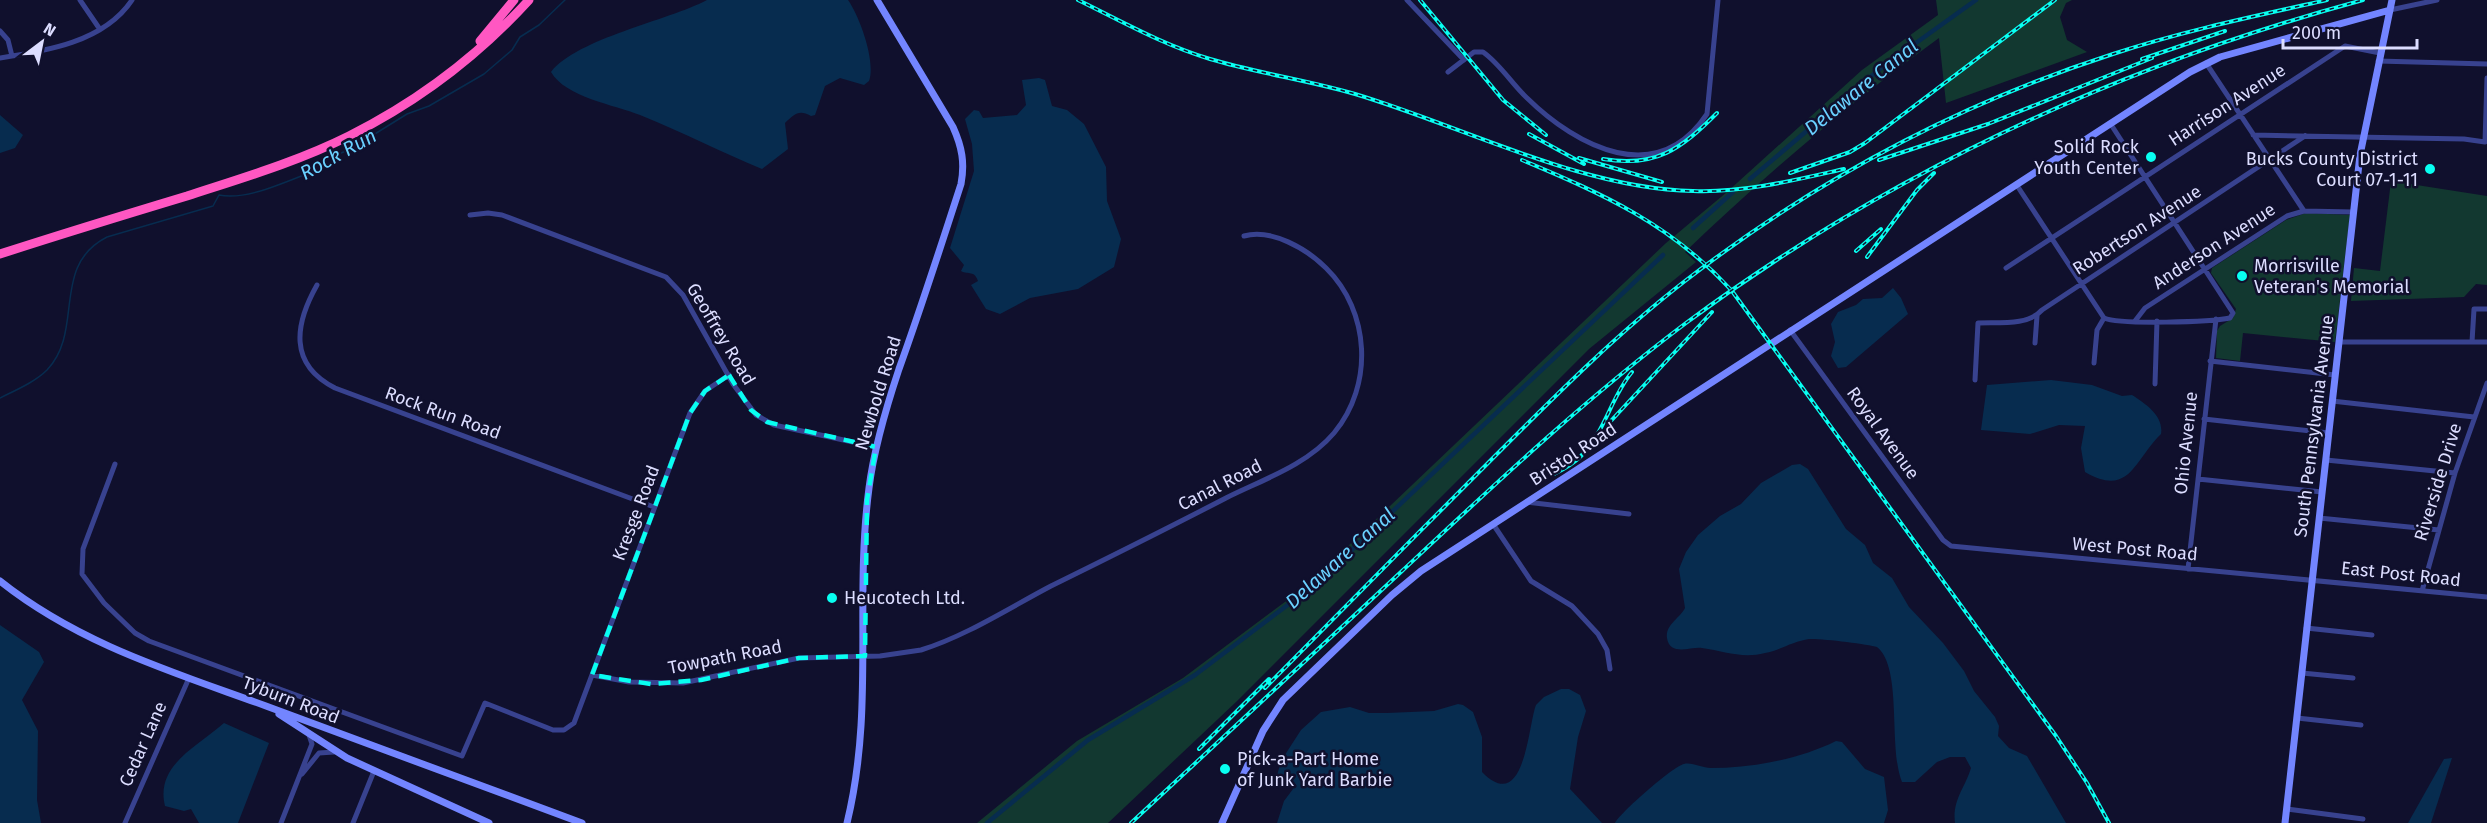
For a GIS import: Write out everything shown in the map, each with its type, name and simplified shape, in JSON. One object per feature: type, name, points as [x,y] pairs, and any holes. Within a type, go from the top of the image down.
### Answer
[{"type":"highway","points":[[480,40],[514,0]]},
{"type":"highway","points":[[0,248],[256,168],[317,145],[402,99],[480,40],[521,0]]},
{"type":"highway","points":[[507,23],[529,0]]},
{"type":"highway","points":[[0,254],[258,174],[319,150],[363,129],[419,95],[458,66],[534,0]]},
{"type":"main road","name":"Newbold Road","points":[[847,823],[861,748],[869,486],[876,447],[961,184],[964,165],[962,148],[953,127],[877,0]]},
{"type":"main road","name":"South Pennsylvania Avenue","points":[[2286,823],[2353,212],[2363,136],[2392,0]]},
{"type":"main road","name":"Bristol Road","points":[[1222,823],[1263,731],[1282,700],[1406,582],[2110,123],[2206,63],[2390,10]]},
{"type":"main road","name":"Tyburn Road","points":[[0,581],[42,613],[94,641],[395,756],[582,823]]},
{"type":"main road","points":[[269,707],[334,752],[489,823]]},
{"type":"street","points":[[80,0],[99,28]]},
{"type":"street","points":[[0,58],[60,47],[119,16],[132,0]]},
{"type":"street","points":[[1407,0],[1464,60]]},
{"type":"street","points":[[1448,72],[1474,52],[1483,52],[1533,104],[1591,144],[1619,155],[1649,154],[1678,142],[1707,114],[1718,0]]},
{"type":"street","points":[[2390,10],[2437,0]]},
{"type":"street","points":[[0,31],[8,40],[12,56]]},
{"type":"street","name":"Harrison Avenue","points":[[2006,268],[2345,46],[2379,57],[2487,64]]},
{"type":"street","points":[[2206,63],[2304,211]]},
{"type":"street","points":[[2253,135],[2363,136],[2484,142],[2487,78]]},
{"type":"street","points":[[2104,318],[2135,321],[2216,319],[2230,318],[2232,310],[2110,123]]},
{"type":"street","name":"Robertson Avenue","points":[[1975,380],[1979,323],[2023,320],[2037,316],[2042,310],[2305,136]]},
{"type":"street","points":[[2016,184],[2104,318]]},
{"type":"street","name":"Anderson Avenue","points":[[2135,321],[2145,308],[2287,216],[2304,211],[2353,212]]},
{"type":"street","name":"Geoffrey Road","points":[[470,215],[488,213],[502,215],[666,277],[683,295],[751,410],[767,422],[876,447]]},
{"type":"street","name":"Canal Road","points":[[865,656],[912,652],[939,643],[1302,460],[1327,440],[1348,412],[1360,377],[1362,345],[1352,305],[1328,270],[1305,252],[1272,237],[1252,234],[1244,237]]},
{"type":"street","name":"Rock Run Road","points":[[317,285],[301,318],[299,341],[307,364],[329,385],[654,507]]},
{"type":"street","points":[[2472,342],[2474,309],[2487,309]]},
{"type":"street","points":[[2035,343],[2037,316]]},
{"type":"street","points":[[2094,363],[2097,330],[2104,318]]},
{"type":"street","name":"Ohio Avenue","points":[[2188,569],[2216,319]]},
{"type":"street","points":[[2155,384],[2157,321]]},
{"type":"street","name":"Royal Avenue","points":[[1791,330],[1943,540],[1956,547]]},
{"type":"street","points":[[2339,342],[2487,342]]},
{"type":"street","points":[[2210,361],[2335,375]]},
{"type":"street","name":"Kresge Road","points":[[115,464],[83,549],[82,574],[91,589],[135,633],[149,641],[462,756],[485,703],[551,729],[564,730],[574,723],[654,507],[695,404],[705,391],[729,375]]},
{"type":"street","name":"Riverside Drive","points":[[2422,591],[2455,473],[2487,383]]},
{"type":"street","points":[[2332,401],[2474,417]]},
{"type":"street","points":[[2204,419],[2329,433]]},
{"type":"street","points":[[2326,460],[2455,473]]},
{"type":"street","points":[[2198,479],[2322,492]]},
{"type":"street","points":[[1526,502],[1629,514]]},
{"type":"street","points":[[2319,518],[2439,530]]},
{"type":"street","points":[[1493,524],[1531,581],[1572,606],[1599,634],[1607,650],[1610,669]]},
{"type":"street","name":"West Post Road","points":[[1956,547],[2312,580]]},
{"type":"street","name":"East Post Road","points":[[2312,580],[2487,597]]},
{"type":"street","points":[[2306,628],[2372,634]]},
{"type":"street","name":"Towpath Road","points":[[592,675],[629,682],[684,682],[799,658],[865,656]]},
{"type":"street","points":[[2302,673],[2352,678]]},
{"type":"street","name":"Cedar Lane","points":[[125,823],[189,678]]},
{"type":"street","points":[[2297,718],[2361,725]]},
{"type":"street","points":[[281,823],[313,741],[309,735]]},
{"type":"street","points":[[301,776],[319,753],[334,752]]},
{"type":"street","points":[[353,823],[374,771]]},
{"type":"street","points":[[2287,808],[2363,819]]},
{"type":"highlighted area","points":[[729,375],[751,410],[767,422],[876,447],[867,500],[865,656],[799,658],[701,680],[651,684],[592,675],[690,413],[705,391]]},
{"type":"green space","points":[[1936,0],[2072,0],[2066,3],[2060,17],[2067,40],[2087,52],[1946,103],[1939,38],[1841,114],[1715,223],[1685,252],[1696,262],[1589,349],[1236,702],[1108,823],[977,823],[1077,741],[1183,678],[1305,587],[1666,243],[1727,192],[1862,70],[1938,15]]},
{"type":"green space","points":[[2391,181],[2487,196],[2487,285],[2476,284],[2464,297],[2351,301],[2354,268],[2380,271]]},
{"type":"green space","points":[[2306,213],[2350,215],[2335,342],[2243,333],[2240,361],[2216,358],[2217,331],[2220,326],[2233,318],[2236,309],[2211,273],[2212,268],[2286,220]]},
{"type":"water","points":[[707,0],[848,0],[866,40],[871,73],[869,81],[864,85],[840,78],[825,86],[815,115],[797,113],[785,123],[788,149],[762,169],[640,115],[579,94],[558,81],[551,72],[581,49]]},
{"type":"water","points":[[1039,78],[1045,80],[1052,106],[1067,110],[1084,124],[1106,167],[1107,201],[1121,239],[1114,267],[1078,289],[1030,298],[1000,314],[986,309],[971,285],[978,281],[973,274],[961,271],[964,265],[950,248],[974,171],[972,144],[965,119],[974,110],[979,111],[983,118],[1017,115],[1026,105],[1022,80]]},
{"type":"water","points":[[0,115],[23,135],[15,148],[0,153]]},
{"type":"water","points":[[1893,288],[1901,298],[1908,314],[1846,367],[1838,368],[1831,356],[1835,342],[1831,324],[1838,312],[1856,305],[1863,299],[1882,298]]},
{"type":"water","points":[[2051,380],[2092,385],[2122,396],[2132,395],[2157,416],[2161,434],[2130,472],[2112,481],[2100,479],[2085,472],[2081,448],[2085,426],[2059,425],[2030,434],[1981,430],[1987,385]]},
{"type":"water","points":[[1800,464],[1808,469],[1846,529],[1865,545],[1873,563],[1892,578],[1909,607],[1943,643],[1964,671],[1974,691],[1995,717],[1999,726],[1998,736],[2009,748],[2027,756],[2066,823],[1955,823],[1957,801],[1971,768],[1965,757],[1950,757],[1937,762],[1915,782],[1902,782],[1896,750],[1890,672],[1885,657],[1877,647],[1809,639],[1771,652],[1749,655],[1702,648],[1677,649],[1669,644],[1668,629],[1685,608],[1679,569],[1686,552],[1698,535],[1720,516],[1741,504],[1761,483],[1792,465]]},
{"type":"water","points":[[0,625],[39,652],[44,662],[22,700],[38,731],[37,800],[41,823],[0,823]]},
{"type":"water","points":[[1561,689],[1569,689],[1580,695],[1586,711],[1578,737],[1570,789],[1602,823],[1277,823],[1284,801],[1293,789],[1290,784],[1275,783],[1281,761],[1301,730],[1321,712],[1350,707],[1369,713],[1434,711],[1458,704],[1463,705],[1473,712],[1482,737],[1482,772],[1496,783],[1507,783],[1516,775],[1522,762],[1536,705],[1544,697]]},
{"type":"water","points":[[224,723],[269,743],[238,823],[199,823],[191,809],[184,811],[165,806],[166,779],[181,758]]},
{"type":"water","points":[[1836,741],[1842,742],[1865,769],[1884,777],[1888,810],[1884,823],[1615,823],[1647,791],[1684,764],[1711,768],[1759,764],[1807,753]]},
{"type":"water","points":[[2452,758],[2431,823],[2408,823],[2444,759]]},
{"type":"waterway","name":"Rock Run","points":[[0,398],[25,386],[42,374],[58,354],[64,336],[73,281],[79,264],[90,249],[107,237],[213,206],[219,195],[243,195],[255,192],[317,170],[316,166],[322,160],[349,150],[407,114],[429,106],[484,74],[512,50],[520,37],[539,25],[565,0]]},
{"type":"waterway","name":"Delaware Canal","points":[[1750,179],[1881,68],[1976,0]]},
{"type":"waterway","name":"Delaware Canal","points":[[1693,228],[1733,192]]},
{"type":"waterway","name":"Delaware Canal","points":[[987,823],[1088,740],[1195,675],[1318,582],[1663,255]]},
{"type":"railway","points":[[1078,0],[1142,32],[1193,53],[1228,64],[1355,94],[1523,154],[1608,180],[1651,188],[1712,191],[1769,185],[1844,169]]},
{"type":"railway","points":[[1420,0],[1503,100],[1546,135]]},
{"type":"railway","points":[[1790,173],[1850,152],[1865,143],[2055,0]]},
{"type":"railway","points":[[1265,688],[1513,438],[1608,346],[1685,281],[1784,211],[1889,149],[1943,122],[2055,74],[2166,38],[2327,0]]},
{"type":"railway","points":[[1131,823],[1576,412],[1686,323],[1763,269],[1843,219],[1925,172],[2009,130],[2183,57],[2363,0]]},
{"type":"railway","points":[[2142,59],[2225,31]]},
{"type":"railway","points":[[1879,160],[1988,124],[2152,58]]},
{"type":"railway","points":[[1603,159],[1638,161],[1666,153],[1691,137],[1717,113]]},
{"type":"railway","points":[[1529,134],[1584,164]]},
{"type":"railway","points":[[1579,158],[1662,182]]},
{"type":"railway","points":[[1522,160],[1580,185],[1660,229],[1685,247],[1732,291],[2056,736],[2087,783],[2109,823]]},
{"type":"railway","points":[[1867,257],[1917,190],[1934,173]]},
{"type":"railway","points":[[1856,251],[1881,229]]},
{"type":"railway","points":[[1609,423],[1712,312]]},
{"type":"railway","points":[[1554,474],[1575,461],[1589,447],[1632,372]]},
{"type":"railway","points":[[1199,749],[1269,679]]},
{"type":"place","name":"Solid Rock Youth Center","points":[[2151,157]]},
{"type":"place","name":"Bucks County District Court 07-1-11","points":[[2430,169]]},
{"type":"place","name":"Morrisville Veteran's Memorial","points":[[2242,276]]},
{"type":"place","name":"Heucotech Ltd.","points":[[832,598]]},
{"type":"place","name":"Pick-a-Part Home of Junk Yard Barbie","points":[[1225,769]]}]
